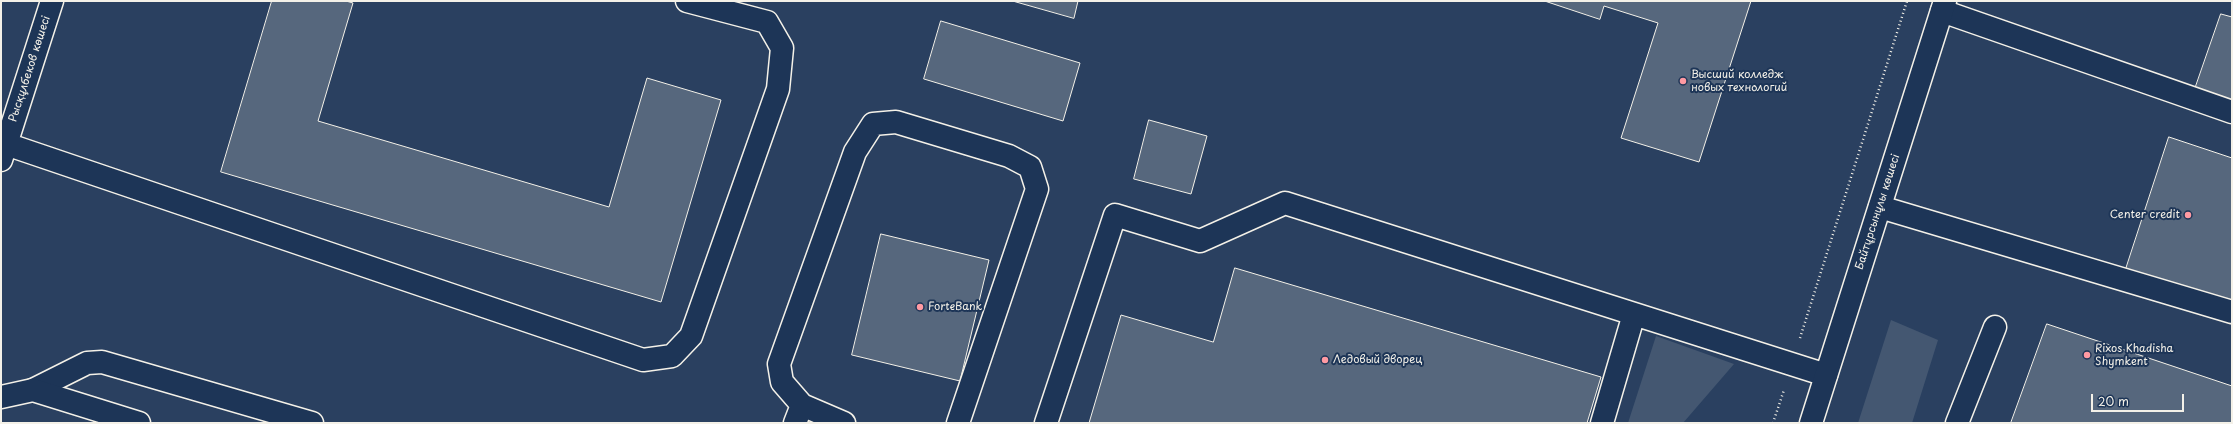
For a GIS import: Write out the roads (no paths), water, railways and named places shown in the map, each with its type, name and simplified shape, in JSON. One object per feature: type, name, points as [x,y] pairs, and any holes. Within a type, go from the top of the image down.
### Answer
[{"type":"main road","name":"Рысқұлбеков көшесі","points":[[4,152],[52,1]]},
{"type":"main road","points":[[4,152],[643,360],[672,356],[691,336],[778,89],[782,48],[767,22],[687,1]]},
{"type":"main road","points":[[1944,6],[2232,112]]},
{"type":"main road","name":"Байтұрсынұлы көшесі","points":[[1811,423],[1944,6]]},
{"type":"main road","points":[[844,423],[799,414],[782,382],[779,364],[855,152],[873,124],[896,122],[1008,156],[1030,166],[1037,189],[958,423]]},
{"type":"main road","points":[[1046,423],[1115,216],[1200,241],[1285,203],[1826,375]]},
{"type":"main road","points":[[1880,207],[2232,312]]},
{"type":"main road","points":[[1602,423],[1634,314]]},
{"type":"main road","points":[[1957,423],[1995,327]]},
{"type":"main road","points":[[1,397],[33,390],[87,363],[102,362],[312,423]]},
{"type":"main road","points":[[33,390],[139,423]]},
{"type":"place","name":"Высший колледж новых технологий","points":[[1683,81]]},
{"type":"place","name":"Center credit","points":[[2188,215]]},
{"type":"place","name":"ForteBank","points":[[920,307]]},
{"type":"place","name":"Rixos Khadisha Shymkent","points":[[2087,355]]},
{"type":"place","name":"Ледовый дворец","points":[[1325,360]]}]
